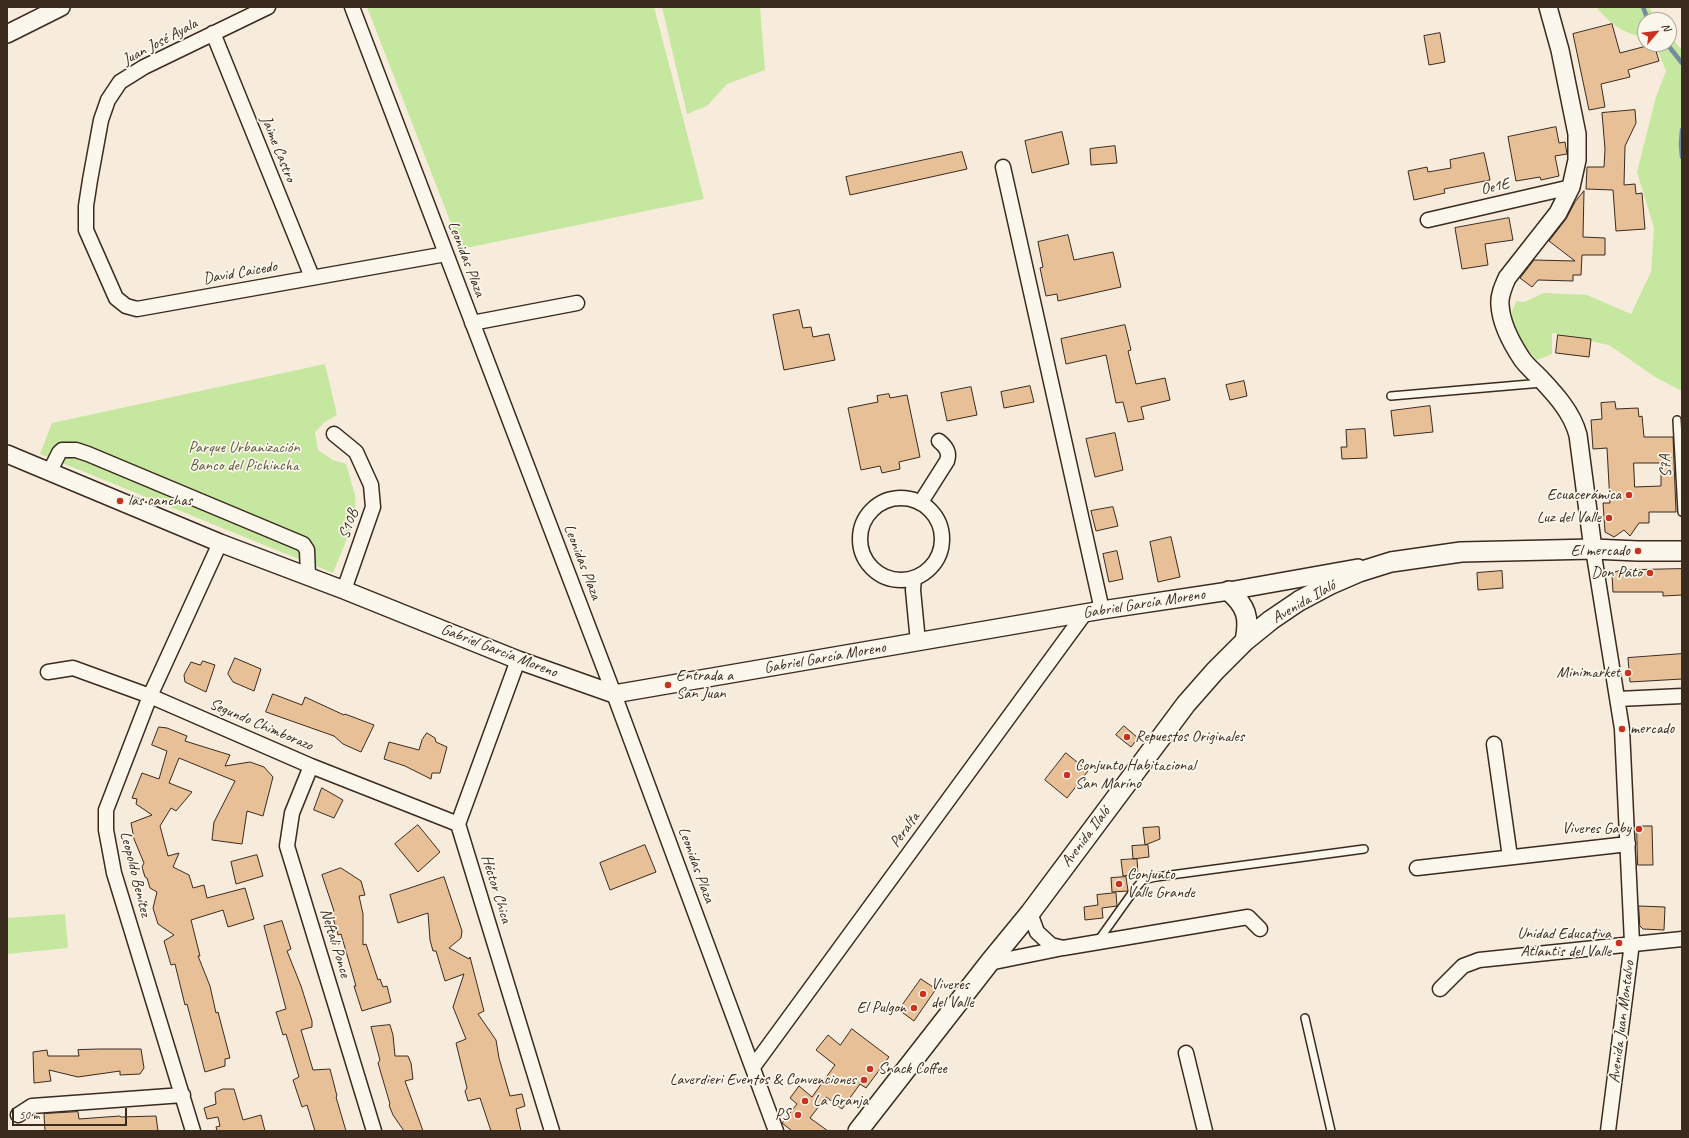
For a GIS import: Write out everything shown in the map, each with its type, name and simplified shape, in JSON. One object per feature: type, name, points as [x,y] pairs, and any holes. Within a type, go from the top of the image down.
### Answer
[{"type":"main road","name":"Gabriel García Moreno","points":[[1391,562],[1461,552],[1593,549],[1638,551],[1682,550]]},
{"type":"main road","name":"Avenida Ilaló","points":[[858,1131],[989,963],[1030,913],[1186,704],[1215,671],[1245,641],[1299,601],[1329,585],[1359,572],[1391,562]]},
{"type":"main road","points":[[1229,590],[1239,600],[1246,613],[1248,627],[1245,641]]},
{"type":"street","points":[[7,34],[61,7]]},
{"type":"street","name":"Juan José Ayala","points":[[86,230],[86,206],[101,120],[108,100],[120,82],[144,67],[268,7]]},
{"type":"street","name":"Leonidas Plaza","points":[[352,7],[614,694],[753,1067],[777,1126]]},
{"type":"street","name":"Avenida Juan Montalvo","points":[[1548,7],[1560,50],[1578,134],[1577,160],[1570,187],[1558,213],[1507,278],[1502,291],[1500,304],[1508,333],[1522,359],[1544,382],[1565,408],[1574,422],[1578,435],[1593,549],[1622,729],[1632,944],[1608,1131]]},
{"type":"street","name":"Jaime Castro","points":[[212,34],[312,277]]},
{"type":"street","points":[[1002,167],[1102,610]]},
{"type":"street","name":"Oe1E","points":[[1428,220],[1570,187]]},
{"type":"street","name":"David Caicedo","points":[[86,230],[116,298],[126,306],[137,309],[446,254]]},
{"type":"street","points":[[472,323],[577,303]]},
{"type":"street","name":"S10B","points":[[334,434],[356,452],[371,486],[373,507],[344,590]]},
{"type":"street","points":[[921,502],[949,456],[947,449],[939,441]]},
{"type":"street","points":[[50,471],[58,453],[62,450],[76,450],[88,454],[303,544],[307,550],[308,576]]},
{"type":"street","name":"Gabriel García Moreno","points":[[7,454],[220,543],[344,590],[518,660],[614,694],[1391,562]]},
{"type":"street","points":[[907,497],[921,502],[930,509],[938,519],[942,533],[942,547],[936,560],[927,571],[914,578],[900,580],[885,577],[873,568],[864,557],[860,542],[862,528],[868,514],[878,504],[892,498],[907,497]]},
{"type":"street","name":"Leopoldo Benítez","points":[[193,1131],[183,1094],[114,873],[106,830],[106,810],[150,696],[220,543]]},
{"type":"street","points":[[914,578],[913,590],[918,642]]},
{"type":"street","name":"Peralta","points":[[753,1067],[1085,613]]},
{"type":"street","points":[[458,824],[518,660]]},
{"type":"street","name":"Segundo Chimborazo","points":[[48,672],[73,668],[150,696],[311,766],[458,824]]},
{"type":"street","points":[[1618,699],[1682,696]]},
{"type":"street","points":[[1494,744],[1510,857]]},
{"type":"street","name":"Neftali Ponce","points":[[311,766],[292,812],[287,846],[374,1131]]},
{"type":"street","name":"Héctor Chica","points":[[458,824],[552,1131]]},
{"type":"street","points":[[1417,868],[1628,844]]},
{"type":"street","points":[[1030,913],[1037,932],[1050,945],[1064,948]]},
{"type":"street","points":[[989,963],[1097,942],[1248,917],[1260,929]]},
{"type":"street","points":[[1440,989],[1463,966],[1479,960],[1682,939]]},
{"type":"street","points":[[1186,1053],[1206,1131]]},
{"type":"street","points":[[18,1115],[32,1106],[183,1094]]},
{"type":"lane","points":[[1391,396],[1544,382]]},
{"type":"lane","name":"S7A","points":[[1677,420],[1682,512]]},
{"type":"lane","points":[[1097,942],[1143,880],[1156,876],[1364,849]]},
{"type":"lane","points":[[1305,1018],[1331,1131]]},
{"type":"green space","points":[[367,7],[654,7],[704,199],[461,249]]},
{"type":"green space","points":[[662,7],[760,7],[765,70],[727,84],[707,106],[687,114]]},
{"type":"green space","points":[[1596,7],[1650,7],[1651,12],[1637,12],[1637,36],[1623,30],[1607,19]]},
{"type":"green space","points":[[1677,44],[1682,50],[1682,391],[1655,377],[1609,345],[1552,333],[1552,354],[1537,360],[1516,332],[1512,320],[1512,312],[1516,301],[1524,302],[1544,293],[1587,295],[1631,314],[1651,272],[1654,228],[1637,172],[1656,97],[1666,71],[1658,52],[1677,52]]},
{"type":"green space","name":"Parque Urbanización Banco del Pichincha","points":[[325,364],[337,415],[325,422],[315,432],[318,450],[333,460],[346,464],[355,495],[356,516],[333,573],[40,454],[52,423]]},
{"type":"green space","points":[[65,914],[68,948],[7,954],[7,918]]},
{"type":"building","points":[[1612,24],[1620,53],[1637,48],[1637,52],[1656,52],[1659,61],[1628,70],[1630,77],[1601,84],[1605,107],[1589,110],[1573,34]]},
{"type":"building","points":[[1440,33],[1445,62],[1429,65],[1424,36]]},
{"type":"building","points":[[1635,110],[1636,123],[1625,146],[1624,185],[1635,184],[1636,194],[1642,193],[1645,229],[1616,231],[1613,190],[1586,189],[1587,167],[1604,167],[1605,149],[1602,113]]},
{"type":"building","points":[[1556,127],[1559,143],[1565,142],[1567,154],[1555,156],[1559,176],[1541,180],[1540,177],[1516,181],[1508,137]]},
{"type":"building","points":[[1062,132],[1069,164],[1032,173],[1025,141]]},
{"type":"building","points":[[1115,146],[1117,163],[1091,165],[1090,149]]},
{"type":"building","points":[[962,152],[967,169],[850,195],[846,177]]},
{"type":"building","points":[[1484,153],[1490,180],[1444,189],[1445,193],[1414,200],[1408,171],[1427,167],[1428,172],[1451,168],[1450,160]]},
{"type":"building","points":[[1584,191],[1583,237],[1605,238],[1605,255],[1582,255],[1581,275],[1573,275],[1573,281],[1538,280],[1532,287],[1520,278],[1534,260],[1575,261],[1549,241],[1566,219],[1575,202]]},
{"type":"building","points":[[1509,218],[1513,240],[1485,244],[1488,265],[1462,269],[1455,228]]},
{"type":"building","points":[[1068,235],[1074,260],[1113,252],[1121,287],[1058,301],[1057,294],[1046,296],[1040,268],[1043,267],[1038,242]]},
{"type":"building","points":[[799,310],[803,328],[811,327],[813,337],[829,334],[835,360],[784,370],[773,315]]},
{"type":"building","points":[[1125,325],[1131,350],[1128,351],[1136,384],[1165,378],[1170,400],[1141,407],[1144,419],[1128,422],[1123,402],[1116,403],[1106,355],[1066,364],[1061,339]]},
{"type":"building","points":[[1558,335],[1591,339],[1589,357],[1556,353]]},
{"type":"building","points":[[1244,381],[1247,396],[1230,400],[1226,385]]},
{"type":"building","points":[[1030,386],[1034,402],[1004,408],[1001,392]]},
{"type":"building","points":[[971,387],[977,415],[947,421],[941,393]]},
{"type":"building","points":[[889,394],[890,398],[907,395],[920,457],[899,462],[900,469],[882,473],[880,466],[861,470],[848,408],[878,402],[877,396]]},
{"type":"building","points":[[1615,402],[1616,409],[1638,408],[1639,417],[1642,416],[1644,437],[1673,437],[1676,512],[1649,512],[1649,523],[1639,523],[1630,536],[1624,530],[1614,537],[1605,532],[1603,503],[1610,503],[1607,448],[1593,449],[1591,420],[1602,419],[1601,403]],"holes":[[[1634,463],[1661,463],[1661,486],[1635,487]]]},
{"type":"building","points":[[1430,406],[1433,432],[1394,436],[1391,411]]},
{"type":"building","points":[[1365,429],[1367,458],[1342,459],[1341,447],[1347,447],[1346,430]]},
{"type":"building","points":[[1115,433],[1123,470],[1095,477],[1086,439]]},
{"type":"building","points":[[1113,507],[1118,526],[1096,531],[1091,511]]},
{"type":"building","points":[[1171,537],[1180,577],[1158,582],[1150,542]]},
{"type":"building","points":[[1117,551],[1123,579],[1109,582],[1103,554]]},
{"type":"building","points":[[1682,569],[1682,595],[1663,596],[1663,592],[1613,592],[1612,575],[1621,570]]},
{"type":"building","points":[[1502,571],[1503,588],[1478,590],[1477,573]]},
{"type":"building","points":[[1682,654],[1682,679],[1630,682],[1628,658]]},
{"type":"building","points":[[235,658],[261,669],[254,691],[233,682],[228,674]]},
{"type":"building","points":[[203,661],[215,665],[206,692],[185,682],[184,675],[191,662],[200,665]]},
{"type":"building","points":[[273,694],[302,705],[305,697],[344,715],[345,714],[374,725],[361,752],[343,744],[334,736],[266,712]]},
{"type":"building","name":"Repuestos Originales","points":[[1124,726],[1138,738],[1131,747],[1116,735]]},
{"type":"building","points":[[159,727],[167,728],[187,736],[185,741],[230,755],[225,766],[250,762],[264,767],[273,777],[263,816],[247,811],[242,844],[212,840],[214,822],[235,781],[179,758],[169,783],[192,792],[176,811],[171,808],[160,826],[168,856],[179,853],[173,867],[189,875],[193,888],[204,885],[207,898],[245,888],[254,919],[228,927],[223,910],[191,920],[200,956],[198,956],[210,986],[216,1013],[218,1012],[230,1058],[225,1059],[225,1066],[205,1072],[187,1004],[185,1005],[175,964],[171,965],[164,941],[174,935],[158,924],[153,908],[157,892],[150,888],[147,878],[145,877],[142,867],[144,863],[134,839],[131,823],[152,815],[136,804],[137,799],[132,798],[142,773],[159,779],[167,751],[152,745]]},
{"type":"building","points":[[427,733],[435,738],[436,742],[447,747],[440,773],[432,773],[431,779],[405,766],[384,759],[389,742],[419,750],[422,740]]},
{"type":"building","name":"Conjunto Habitacional San Maríno","points":[[1066,753],[1088,771],[1067,798],[1045,780]]},
{"type":"building","points":[[322,788],[343,800],[334,818],[314,810]]},
{"type":"building","points":[[418,825],[440,852],[418,872],[395,844]]},
{"type":"building","points":[[1637,826],[1652,826],[1653,865],[1638,865]]},
{"type":"building","points":[[1159,827],[1160,839],[1145,845],[1143,828]]},
{"type":"building","points":[[645,845],[656,872],[610,890],[600,863]]},
{"type":"building","points":[[1148,845],[1149,857],[1133,859],[1132,846]]},
{"type":"building","points":[[257,855],[263,876],[236,884],[231,862]]},
{"type":"building","points":[[1137,859],[1138,874],[1123,876],[1121,860]]},
{"type":"building","points":[[341,868],[361,881],[365,895],[359,896],[363,914],[363,945],[366,944],[378,980],[380,979],[383,987],[387,986],[391,1002],[362,1011],[341,934],[338,935],[332,914],[334,911],[322,875]]},
{"type":"building","points":[[444,877],[462,931],[461,938],[449,948],[469,959],[470,957],[484,1011],[478,1014],[496,1040],[499,1058],[510,1096],[522,1094],[525,1106],[516,1109],[521,1131],[491,1131],[480,1098],[468,1101],[465,1091],[467,1088],[456,1043],[466,1039],[453,1007],[464,974],[445,981],[436,951],[433,951],[430,940],[428,913],[398,923],[390,895]]},
{"type":"building","points":[[1126,877],[1128,891],[1112,892],[1111,878]]},
{"type":"building","points":[[1116,893],[1117,906],[1102,908],[1103,918],[1085,920],[1084,907],[1098,905],[1097,895]]},
{"type":"building","points":[[1639,906],[1665,907],[1664,930],[1643,929],[1640,926]]},
{"type":"building","points":[[282,921],[291,949],[287,951],[301,986],[312,1021],[312,1027],[301,1030],[313,1070],[330,1069],[346,1131],[315,1131],[307,1105],[302,1107],[293,1080],[299,1077],[286,1034],[283,1035],[276,1012],[286,1009],[264,926]]},
{"type":"building","points":[[921,979],[936,989],[914,1021],[899,1010]]},
{"type":"building","points":[[390,1025],[393,1035],[395,1056],[408,1056],[411,1063],[413,1079],[405,1081],[423,1131],[404,1131],[393,1115],[389,1105],[390,1104],[378,1063],[380,1060],[371,1027]]},
{"type":"building","points":[[852,1029],[889,1057],[866,1088],[860,1084],[842,1109],[826,1097],[810,1118],[828,1131],[792,1131],[782,1123],[797,1104],[790,1098],[799,1086],[812,1097],[835,1065],[816,1050],[828,1035],[840,1045]]},
{"type":"building","points":[[141,1049],[144,1068],[140,1074],[120,1075],[120,1071],[78,1077],[49,1070],[51,1081],[34,1083],[33,1052],[47,1050],[48,1056],[79,1056],[78,1050]]},
{"type":"building","points":[[223,1089],[234,1089],[243,1120],[261,1115],[265,1131],[217,1131],[216,1127],[220,1126],[218,1117],[207,1119],[204,1108],[216,1104],[215,1093]]},
{"type":"building","points":[[78,1112],[79,1119],[120,1116],[156,1116],[158,1131],[45,1131],[44,1114]]},
{"type":"waterway","points":[[1643,7],[1645,12]]},
{"type":"waterway","points":[[1673,52],[1682,63]]},
{"type":"waterway","points":[[1682,130],[1682,157]]},
{"type":"place","name":"Ecuacerámica","points":[[1629,495]]},
{"type":"place","name":"las canchas","points":[[120,501]]},
{"type":"place","name":"Luz del Valle","points":[[1609,518]]},
{"type":"place","name":"El mercado","points":[[1638,551]]},
{"type":"place","name":"Don Pato","points":[[1650,573]]},
{"type":"place","name":"Minimarket","points":[[1628,673]]},
{"type":"place","name":"Entrada a San Juan","points":[[668,685]]},
{"type":"place","name":"mercado","points":[[1622,729]]},
{"type":"place","name":"Repuestos Originales","points":[[1127,737]]},
{"type":"place","name":"Conjunto Habitacional San Maríno","points":[[1067,775]]},
{"type":"place","name":"Viveres Gaby","points":[[1639,829]]},
{"type":"place","name":"Conjunto Valle Grande","points":[[1119,884]]},
{"type":"place","name":"Unidad Educativa Atlantis del Valle","points":[[1619,943]]},
{"type":"place","name":"Viveres del Valle","points":[[923,994]]},
{"type":"place","name":"El Pulgon","points":[[914,1008]]},
{"type":"place","name":"Snack Coffee","points":[[870,1069]]},
{"type":"place","name":"Laverdieri Eventos & Convenciones","points":[[864,1080]]},
{"type":"place","name":"La Granja","points":[[805,1101]]},
{"type":"place","name":"PS","points":[[798,1115]]}]
